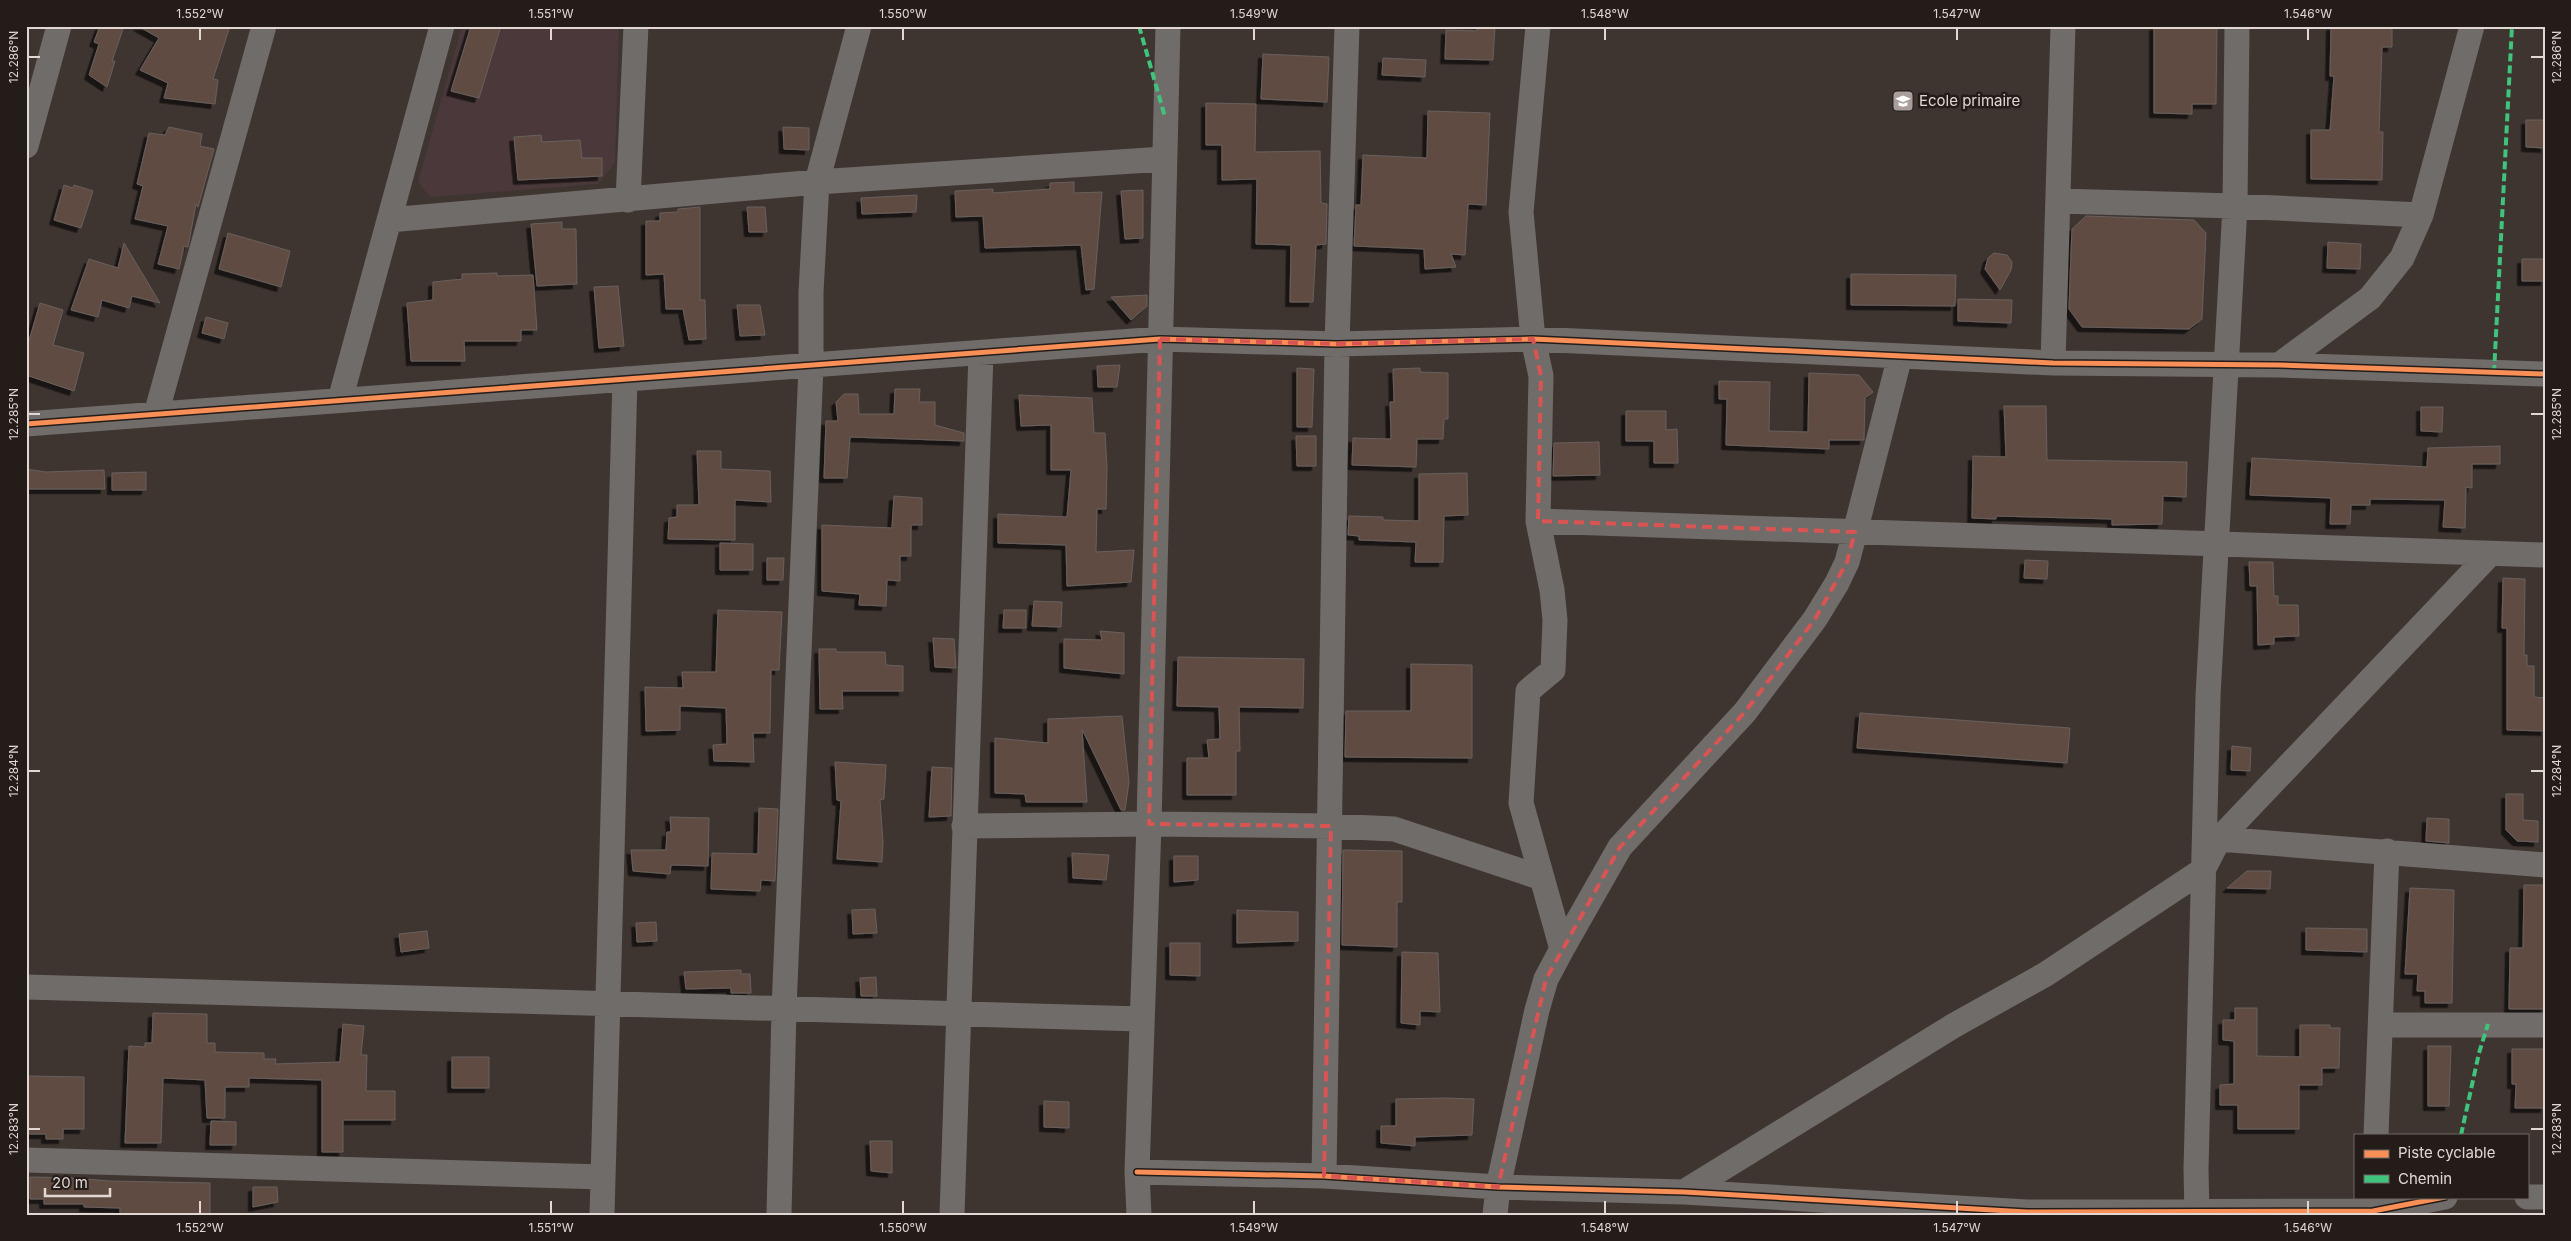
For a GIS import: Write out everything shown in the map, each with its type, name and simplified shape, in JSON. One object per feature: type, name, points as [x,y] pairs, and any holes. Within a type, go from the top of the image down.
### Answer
[{"type":"street","points":[[26,146],[59,26]]},
{"type":"street","points":[[156,414],[264,26]]},
{"type":"street","points":[[340,400],[442,26]]},
{"type":"street","points":[[628,200],[636,26]]},
{"type":"street","points":[[779,1215],[784,1008],[811,366],[811,292],[817,182],[859,26]]},
{"type":"street","points":[[1139,1215],[1137,1172],[1149,824],[1168,26]]},
{"type":"street","points":[[1324,1176],[1331,826],[1337,344],[1347,26]]},
{"type":"street","points":[[1538,26],[1521,212],[1533,339],[1541,376],[1538,521],[1552,590],[1554,670],[1528,691],[1521,803],[1562,949]]},
{"type":"street","points":[[2053,362],[2063,26]]},
{"type":"street","points":[[2197,1213],[2196,1169],[2208,696],[2236,206],[2237,26]]},
{"type":"street","points":[[2279,365],[2370,298],[2402,258],[2421,215],[2472,26]]},
{"type":"street","points":[[389,220],[817,182],[1164,159]]},
{"type":"street","points":[[2058,201],[2236,206],[2421,215]]},
{"type":"street","points":[[26,424],[1160,339],[1337,344],[1533,339],[2053,362],[2227,366],[2279,365],[2545,374]]},
{"type":"street","points":[[952,1215],[981,352]]},
{"type":"street","points":[[1495,1215],[1498,1187],[1537,1010],[1546,978],[1620,847],[1653,808],[1745,712],[1815,619],[1847,562],[1900,356]]},
{"type":"street","points":[[602,1215],[625,379]]},
{"type":"street","points":[[1538,521],[2217,542],[2545,555]]},
{"type":"street","points":[[1684,1192],[1953,1026],[2046,974],[2203,870],[2219,839],[2490,554]]},
{"type":"street","points":[[964,826],[1149,824],[1331,826],[1394,829],[1542,878]]},
{"type":"street","points":[[2219,839],[2545,865]]},
{"type":"street","points":[[2376,1134],[2387,851]]},
{"type":"street","points":[[26,987],[1142,1018]]},
{"type":"street","points":[[2381,1025],[2545,1025]]},
{"type":"street","points":[[26,1160],[603,1177]]},
{"type":"street","points":[[1137,1172],[1324,1176],[1498,1187],[1684,1192],[2027,1214],[2197,1213],[2373,1208],[2438,1198]]},
{"type":"street","points":[[2528,1197],[2545,1197]]},
{"type":"highlighted area","points":[[1160,339],[1337,344],[1533,339],[1541,376],[1538,521],[1855,532],[1847,562],[1815,619],[1745,712],[1620,847],[1546,979],[1498,1187],[1324,1176],[1331,826],[1149,824]]},
{"type":"shaded area","points":[[462,26],[619,26],[615,163],[598,184],[430,197],[418,182]]},
{"type":"building","points":[[100,26],[124,26],[112,61],[115,61],[107,87],[89,75],[99,44],[94,42]]},
{"type":"building","points":[[138,26],[230,26],[213,79],[218,80],[215,104],[164,98],[168,83],[140,70],[159,38]]},
{"type":"building","points":[[471,26],[501,26],[479,98],[451,91]]},
{"type":"building","points":[[1477,26],[1495,26],[1493,60],[1445,59],[1446,30],[1477,31]]},
{"type":"building","points":[[2154,26],[2217,26],[2216,104],[2192,104],[2192,114],[2154,113]]},
{"type":"building","points":[[2331,26],[2392,26],[2392,47],[2382,47],[2379,132],[2383,132],[2382,180],[2311,179],[2311,130],[2330,130],[2334,76],[2330,76]]},
{"type":"building","points":[[1263,54],[1329,57],[1327,102],[1261,99]]},
{"type":"building","points":[[1383,58],[1426,60],[1425,77],[1382,75]]},
{"type":"building","points":[[1206,103],[1256,104],[1255,152],[1320,151],[1321,203],[1327,204],[1326,244],[1316,245],[1313,302],[1290,302],[1291,245],[1256,244],[1257,179],[1222,180],[1222,145],[1206,145]]},
{"type":"building","points":[[1428,111],[1490,113],[1486,205],[1468,204],[1465,255],[1451,254],[1456,267],[1425,269],[1424,249],[1354,246],[1356,205],[1361,205],[1363,155],[1427,158]]},
{"type":"building","points":[[2526,120],[2545,120],[2545,148],[2526,147]]},
{"type":"building","points":[[169,127],[202,134],[200,146],[214,149],[198,207],[196,204],[188,247],[184,246],[179,269],[158,264],[168,226],[135,219],[143,186],[137,184],[149,133],[165,135]]},
{"type":"building","points":[[783,127],[809,128],[809,150],[784,149]]},
{"type":"building","points":[[541,135],[542,142],[580,140],[582,158],[602,158],[602,176],[518,180],[514,137]]},
{"type":"building","points":[[1074,182],[1074,193],[1102,192],[1094,289],[1086,290],[1081,245],[985,248],[983,216],[956,217],[955,191],[993,189],[993,193],[1050,189],[1050,183]]},
{"type":"building","points":[[64,185],[73,188],[74,185],[93,191],[81,228],[54,220]]},
{"type":"building","points":[[1143,190],[1143,238],[1125,239],[1121,191]]},
{"type":"building","points":[[917,195],[916,212],[862,214],[861,198]]},
{"type":"building","points":[[700,207],[700,300],[705,300],[706,339],[689,340],[683,309],[666,309],[664,274],[646,275],[646,221],[660,221],[660,213],[678,212],[678,209]]},
{"type":"building","points":[[747,207],[765,207],[767,232],[749,232]]},
{"type":"building","points":[[2086,216],[2194,220],[2206,233],[2202,319],[2189,329],[2082,327],[2069,309],[2071,252],[2072,229]]},
{"type":"building","points":[[562,222],[562,229],[576,229],[577,284],[537,286],[531,224]]},
{"type":"building","points":[[228,233],[290,251],[281,287],[219,269]]},
{"type":"building","points":[[2328,242],[2361,244],[2360,269],[2327,268]]},
{"type":"building","points":[[124,243],[160,303],[132,296],[129,308],[102,300],[98,317],[71,310],[89,259],[118,268]]},
{"type":"building","points":[[1994,253],[2007,255],[2012,262],[2011,270],[2000,290],[1985,269],[1988,258]]},
{"type":"building","points":[[2522,259],[2545,259],[2545,281],[2522,281]]},
{"type":"building","points":[[497,273],[497,276],[533,275],[537,330],[521,330],[521,341],[464,341],[465,361],[411,361],[407,303],[433,300],[433,282],[462,279],[462,274]]},
{"type":"building","points":[[1851,274],[1956,275],[1955,306],[1851,305]]},
{"type":"building","points":[[618,286],[624,346],[599,348],[594,287]]},
{"type":"building","points":[[1147,295],[1147,306],[1131,320],[1111,297]]},
{"type":"building","points":[[1958,299],[2012,300],[2011,323],[1958,321]]},
{"type":"building","points":[[40,303],[63,310],[53,345],[84,353],[74,391],[26,375],[26,351]]},
{"type":"building","points":[[737,305],[760,305],[765,335],[740,336]]},
{"type":"building","points":[[206,317],[228,323],[224,339],[202,333]]},
{"type":"building","points":[[1120,365],[1117,387],[1098,387],[1097,366]]},
{"type":"building","points":[[1297,368],[1314,369],[1312,427],[1297,427]]},
{"type":"building","points":[[1420,368],[1420,372],[1448,373],[1448,419],[1444,419],[1443,439],[1417,439],[1416,467],[1352,465],[1353,438],[1391,439],[1390,402],[1394,402],[1393,369]]},
{"type":"building","points":[[1809,373],[1859,375],[1873,392],[1865,398],[1864,440],[1829,440],[1829,449],[1726,445],[1727,399],[1719,399],[1719,381],[1770,382],[1769,431],[1808,432]]},
{"type":"building","points":[[895,389],[920,389],[919,402],[935,402],[935,425],[964,433],[964,441],[850,437],[847,478],[824,478],[826,421],[838,421],[836,402],[844,394],[858,394],[859,414],[894,414]]},
{"type":"building","points":[[1019,395],[1092,398],[1094,433],[1105,433],[1107,467],[1106,509],[1097,509],[1096,552],[1134,550],[1131,582],[1067,586],[1066,545],[998,543],[998,514],[1067,517],[1071,470],[1051,470],[1051,425],[1021,426]]},
{"type":"building","points":[[2004,406],[2046,406],[2047,460],[2187,462],[2186,497],[2163,496],[2162,524],[2112,525],[2112,519],[1996,516],[1996,519],[1972,518],[1973,456],[2006,457]]},
{"type":"building","points":[[2421,407],[2443,407],[2442,432],[2421,431]]},
{"type":"building","points":[[1626,411],[1666,411],[1666,430],[1677,429],[1678,463],[1654,463],[1654,441],[1626,441]]},
{"type":"building","points":[[1296,436],[1316,436],[1316,466],[1297,466]]},
{"type":"building","points":[[1599,442],[1600,475],[1553,476],[1554,443]]},
{"type":"building","points":[[2500,446],[2500,464],[2472,464],[2472,488],[2466,487],[2465,528],[2443,527],[2445,500],[2370,499],[2370,505],[2351,505],[2350,524],[2330,524],[2331,498],[2250,495],[2252,458],[2427,467],[2428,448]]},
{"type":"building","points":[[697,451],[721,451],[721,469],[770,471],[771,502],[735,500],[735,540],[668,539],[669,518],[677,517],[677,505],[699,505]]},
{"type":"building","points":[[26,469],[46,472],[104,470],[105,489],[26,489]]},
{"type":"building","points":[[146,472],[146,490],[112,490],[112,473]]},
{"type":"building","points":[[1467,473],[1468,515],[1444,516],[1443,562],[1415,562],[1416,542],[1359,540],[1359,536],[1348,535],[1349,516],[1383,517],[1383,520],[1419,521],[1419,474]]},
{"type":"building","points":[[894,496],[922,498],[922,525],[911,525],[911,556],[900,556],[900,581],[887,580],[886,606],[859,605],[860,594],[822,591],[822,525],[892,528]]},
{"type":"building","points":[[720,543],[753,544],[753,570],[720,570]]},
{"type":"building","points":[[767,558],[784,558],[783,580],[767,580]]},
{"type":"building","points":[[2025,560],[2048,561],[2047,579],[2024,578]]},
{"type":"building","points":[[2249,562],[2273,562],[2274,596],[2278,596],[2278,605],[2298,605],[2299,636],[2274,637],[2274,644],[2258,645],[2257,586],[2250,586]]},
{"type":"building","points":[[2503,578],[2525,579],[2524,655],[2527,655],[2527,666],[2534,666],[2534,697],[2545,698],[2545,731],[2507,730],[2507,628],[2502,628]]},
{"type":"building","points":[[1034,601],[1062,602],[1061,627],[1032,626]]},
{"type":"building","points":[[718,610],[782,612],[779,670],[771,670],[770,733],[753,733],[754,762],[714,761],[713,745],[727,744],[726,708],[680,706],[680,730],[646,731],[645,687],[683,688],[682,672],[716,672]]},
{"type":"building","points":[[1004,610],[1026,610],[1026,628],[1003,628]]},
{"type":"building","points":[[1100,631],[1124,633],[1124,674],[1064,668],[1064,639],[1102,640]]},
{"type":"building","points":[[933,638],[954,639],[956,668],[935,667]]},
{"type":"building","points":[[819,649],[836,649],[836,652],[885,652],[886,665],[903,666],[903,691],[842,691],[843,709],[820,709]]},
{"type":"building","points":[[1178,657],[1304,659],[1303,708],[1239,707],[1240,751],[1236,751],[1236,795],[1187,795],[1187,758],[1209,758],[1207,740],[1220,739],[1219,707],[1177,706]]},
{"type":"building","points":[[1411,664],[1472,665],[1472,758],[1345,757],[1346,711],[1411,711]]},
{"type":"building","points":[[1860,713],[2070,728],[2067,763],[1857,748]]},
{"type":"building","points":[[1122,716],[1129,782],[1125,810],[1121,810],[1082,729],[1087,802],[1026,802],[1025,794],[995,793],[995,738],[1048,743],[1048,719]]},
{"type":"building","points":[[2232,746],[2251,748],[2250,771],[2231,770]]},
{"type":"building","points":[[835,762],[886,765],[884,799],[880,800],[883,842],[882,862],[837,859],[841,801],[837,800]]},
{"type":"building","points":[[932,767],[952,768],[951,816],[929,817]]},
{"type":"building","points":[[2506,794],[2523,794],[2523,820],[2538,821],[2538,842],[2517,841],[2506,830]]},
{"type":"building","points":[[759,808],[778,809],[775,881],[761,880],[760,891],[711,889],[712,853],[758,854]]},
{"type":"building","points":[[670,817],[709,818],[708,866],[671,865],[670,874],[633,871],[631,850],[666,850],[667,832],[671,832]]},
{"type":"building","points":[[2427,818],[2449,819],[2449,843],[2426,841]]},
{"type":"building","points":[[1343,850],[1402,851],[1402,902],[1397,902],[1397,947],[1342,945]]},
{"type":"building","points":[[1072,853],[1109,855],[1106,880],[1073,878]]},
{"type":"building","points":[[1174,856],[1198,856],[1198,880],[1174,882]]},
{"type":"building","points":[[2247,871],[2271,871],[2270,889],[2227,888]]},
{"type":"building","points":[[2524,885],[2545,885],[2545,1009],[2509,1009],[2510,948],[2523,948]]},
{"type":"building","points":[[2410,888],[2454,890],[2452,1003],[2425,1003],[2425,991],[2417,991],[2418,974],[2405,974]]},
{"type":"building","points":[[875,909],[877,933],[853,934],[852,910]]},
{"type":"building","points":[[1237,910],[1298,912],[1298,941],[1237,943]]},
{"type":"building","points":[[656,922],[657,941],[637,942],[636,923]]},
{"type":"building","points":[[2306,928],[2367,929],[2367,952],[2306,950]]},
{"type":"building","points":[[427,931],[429,948],[401,952],[399,934]]},
{"type":"building","points":[[1170,943],[1200,943],[1200,976],[1170,975]]},
{"type":"building","points":[[1402,952],[1438,953],[1440,1012],[1420,1011],[1420,1025],[1401,1023]]},
{"type":"building","points":[[741,970],[741,974],[750,974],[751,993],[731,993],[731,988],[686,989],[684,972]]},
{"type":"building","points":[[876,977],[877,996],[861,996],[860,978]]},
{"type":"building","points":[[2235,1008],[2257,1008],[2257,1056],[2300,1057],[2300,1025],[2330,1025],[2330,1028],[2340,1028],[2339,1068],[2322,1068],[2322,1085],[2299,1085],[2299,1129],[2238,1129],[2238,1105],[2220,1105],[2220,1085],[2234,1084],[2234,1041],[2223,1040],[2223,1020],[2235,1020]]},
{"type":"building","points":[[153,1013],[207,1014],[207,1043],[215,1043],[215,1052],[264,1053],[264,1059],[276,1059],[275,1064],[340,1062],[343,1024],[364,1026],[361,1055],[367,1055],[366,1091],[395,1091],[395,1120],[343,1120],[343,1152],[322,1152],[322,1080],[249,1078],[249,1087],[225,1087],[225,1118],[207,1118],[205,1080],[163,1078],[161,1143],[125,1143],[129,1046],[145,1047],[145,1043],[152,1043]]},
{"type":"building","points":[[2428,1046],[2451,1046],[2449,1106],[2428,1106]]},
{"type":"building","points":[[2512,1049],[2545,1049],[2545,1108],[2515,1108],[2516,1084],[2512,1084]]},
{"type":"building","points":[[452,1057],[489,1057],[489,1088],[452,1088]]},
{"type":"building","points":[[26,1076],[84,1077],[84,1129],[63,1129],[63,1139],[46,1139],[46,1134],[26,1134]]},
{"type":"building","points":[[1396,1099],[1474,1099],[1472,1135],[1415,1137],[1415,1146],[1381,1143],[1381,1126],[1396,1126]]},
{"type":"building","points":[[1044,1101],[1069,1102],[1069,1128],[1044,1127]]},
{"type":"building","points":[[211,1121],[236,1122],[236,1145],[210,1145]]},
{"type":"building","points":[[870,1141],[892,1141],[892,1173],[871,1171]]},
{"type":"building","points":[[30,1177],[210,1183],[210,1215],[120,1215],[120,1208],[84,1207],[84,1204],[44,1204],[44,1199],[30,1199]]},
{"type":"building","points":[[253,1187],[277,1187],[278,1202],[253,1207]]},
{"type":"marked path","points":[[1139,26],[1165,117]]},
{"type":"marked path","points":[[2494,373],[2512,26]]},
{"type":"marked path","points":[[2461,1134],[2479,1053],[2488,1024]]},
{"type":"cycle path","points":[[26,424],[1160,339],[1337,344],[1533,339],[2053,363],[2279,365],[2545,374]]},
{"type":"cycle path","points":[[1137,1172],[1324,1176],[1498,1187],[1684,1192],[2027,1212],[2373,1211],[2440,1198]]},
{"type":"place","name":"Ecole primaire","points":[[1903,101]]}]
